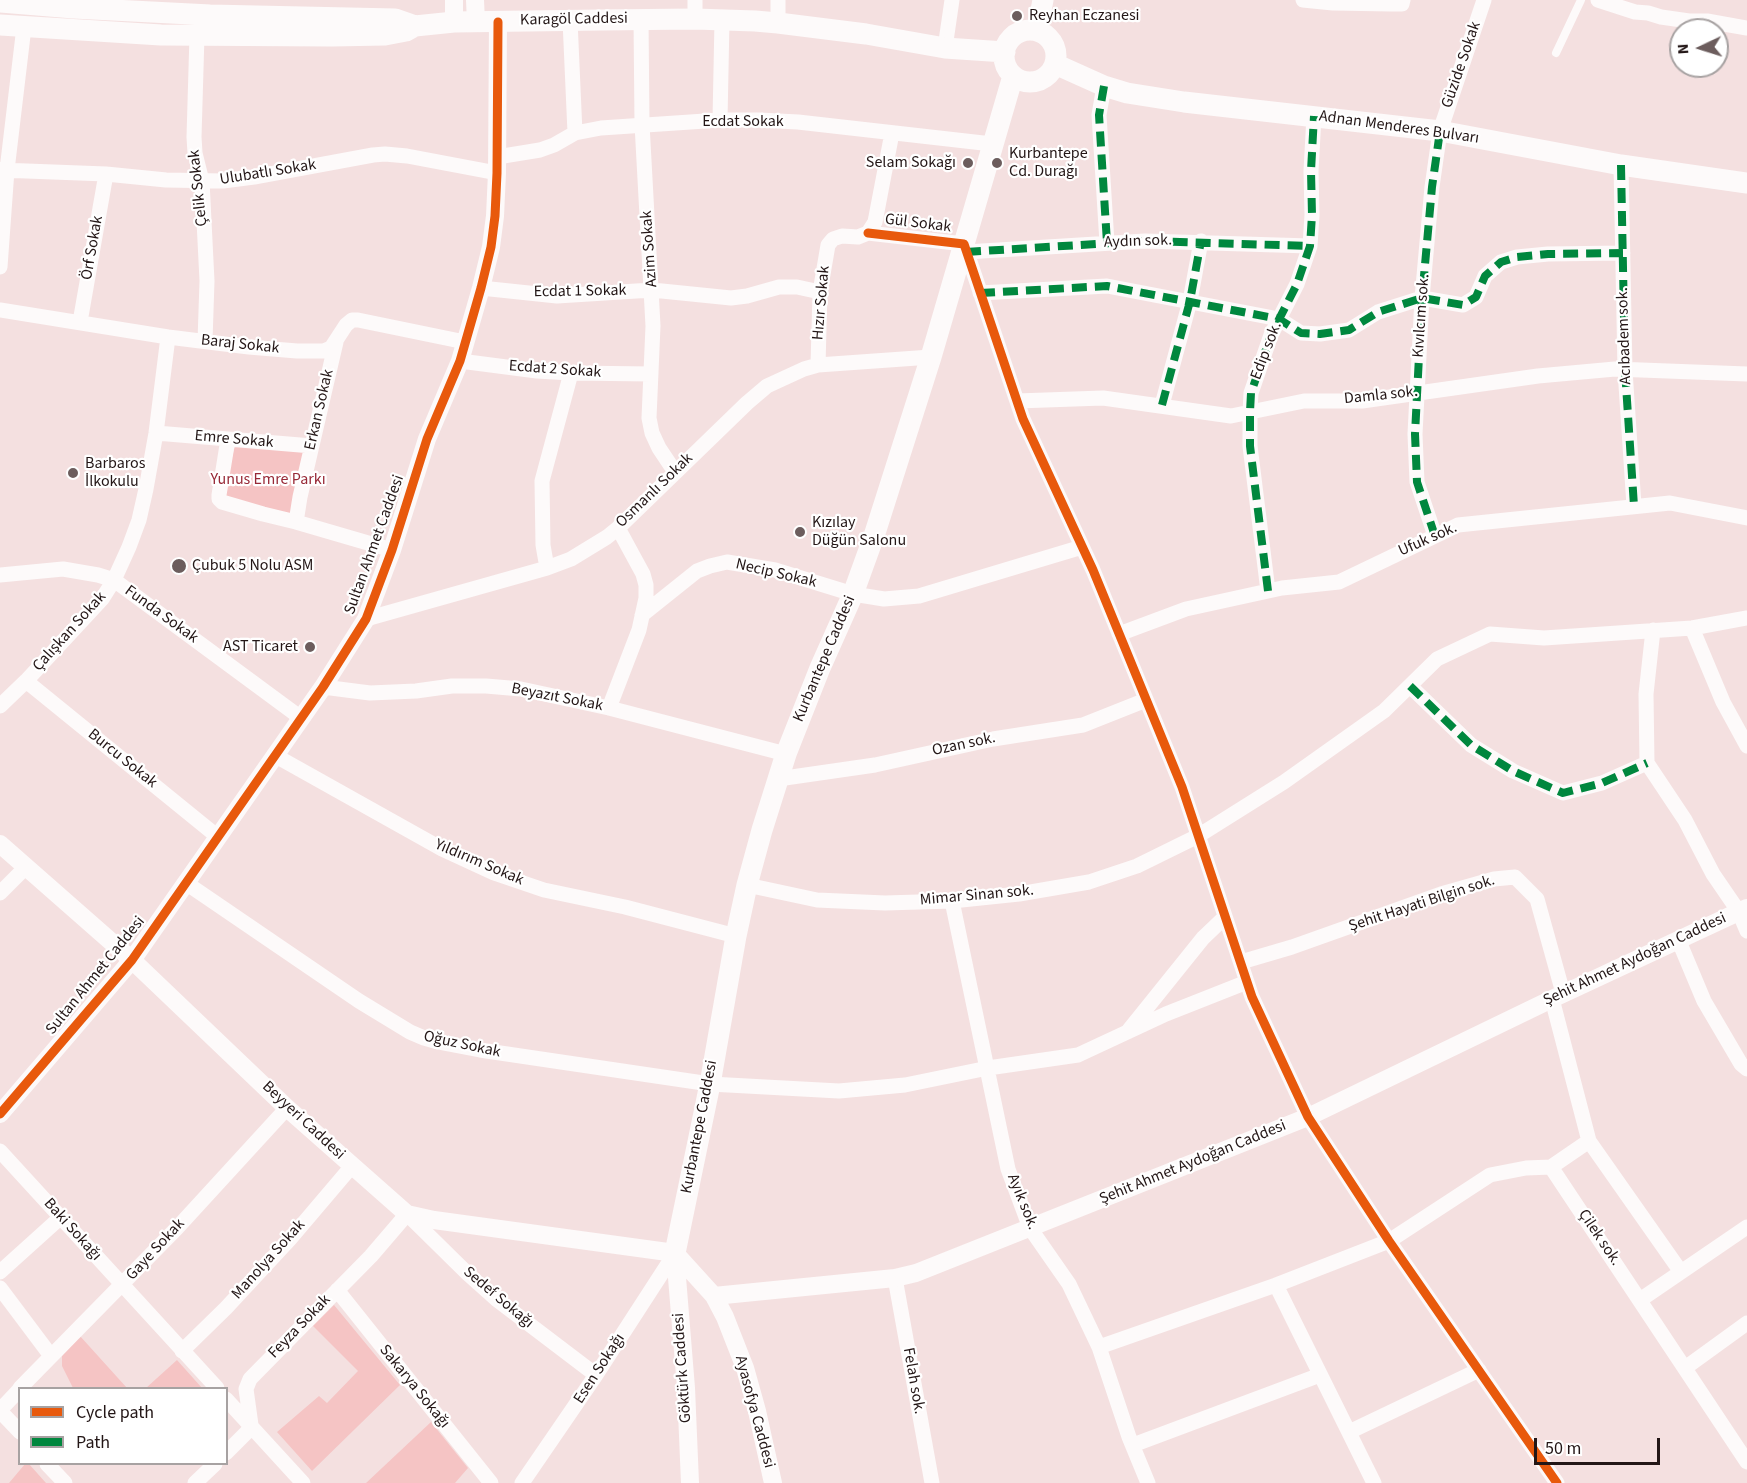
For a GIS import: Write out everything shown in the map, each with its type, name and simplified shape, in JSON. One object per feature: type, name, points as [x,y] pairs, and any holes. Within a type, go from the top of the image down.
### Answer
[{"type":"main road","points":[[1037,31],[1043,0]]},
{"type":"main road","name":"Karagöl Caddesi","points":[[0,2],[174,7],[210,15],[394,19],[415,26],[454,22],[641,20],[695,10],[722,20],[778,22],[867,34],[945,48],[1005,52]]},
{"type":"main road","points":[[0,25],[161,35],[385,35],[406,31],[415,26]]},
{"type":"main road","points":[[1028,30],[1037,31],[1051,40],[1055,47],[1055,64],[1045,78],[1029,82],[1013,76],[1005,61],[1005,52],[1012,37],[1028,30]]},
{"type":"main road","name":"Adnan Menderes Bulvarı","points":[[1055,64],[1104,86],[1127,93],[1184,102],[1440,131],[1621,165],[1747,183]]},
{"type":"main road","name":"Kurbantepe Caddesi","points":[[675,1252],[710,1084],[747,885],[786,754],[820,668],[853,594],[874,536],[965,248],[1013,76]]},
{"type":"street","points":[[454,0],[454,22]]},
{"type":"street","points":[[475,0],[476,22]]},
{"type":"street","points":[[778,0],[778,22]]},
{"type":"street","points":[[945,48],[952,0]]},
{"type":"street","points":[[1302,0],[1402,2]]},
{"type":"street","name":"Güzide Sokak","points":[[1440,131],[1484,0]]},
{"type":"street","points":[[1598,0],[1635,12],[1661,17],[1707,21],[1747,28]]},
{"type":"street","points":[[570,20],[575,133]]},
{"type":"street","name":"Azim Sokak","points":[[641,20],[642,124],[653,326],[650,418],[652,433],[675,472]]},
{"type":"street","points":[[720,120],[722,20]]},
{"type":"street","name":"Sultan Ahmet Caddesi","points":[[0,1114],[132,960],[323,687],[366,619],[392,550],[427,439],[460,361],[491,246],[497,165],[498,22]]},
{"type":"street","points":[[0,267],[4,170],[24,27]]},
{"type":"street","name":"Çelik Sokak","points":[[197,35],[194,137],[195,153],[202,181],[207,281],[205,341]]},
{"type":"street","points":[[1104,86],[1100,115],[1107,243]]},
{"type":"street","name":"Edip sok.","points":[[1268,591],[1251,446],[1251,393],[1271,335],[1297,284],[1310,246],[1314,116]]},
{"type":"street","name":"Ecdat Sokak","points":[[497,165],[554,145],[575,133],[642,124],[720,120],[788,122],[993,144]]},
{"type":"street","name":"Kıvılcım sok.","points":[[1435,536],[1417,482],[1415,434],[1422,298],[1432,187],[1440,131]]},
{"type":"street","points":[[868,233],[875,222],[892,133]]},
{"type":"street","name":"Ulubatlı Sokak","points":[[4,170],[202,181],[237,180],[385,154],[497,165]]},
{"type":"street","name":"Acıbadem sok.","points":[[1621,165],[1625,370],[1634,506]]},
{"type":"street","name":"Örf Sokak","points":[[80,322],[106,174]]},
{"type":"street","name":"Gül Sokak","points":[[868,233],[965,248]]},
{"type":"street","name":"Hızır Sokak","points":[[818,364],[820,292],[828,245],[833,239],[842,236],[858,237],[868,233]]},
{"type":"street","name":"Aydın sok.","points":[[965,248],[1145,240],[1310,246]]},
{"type":"street","points":[[1162,405],[1190,301],[1201,241]]},
{"type":"street","points":[[965,248],[1023,418],[1082,547],[1182,787],[1252,997],[1308,1117],[1389,1241],[1557,1483]]},
{"type":"street","points":[[980,293],[1107,286],[1279,319],[1301,333],[1320,334],[1349,330],[1378,312],[1422,298],[1463,305],[1476,297],[1485,276],[1501,262],[1517,257],[1548,254],[1623,253]]},
{"type":"street","name":"Ecdat 1 Sokak","points":[[481,288],[557,296],[652,290],[731,298],[747,297],[779,287],[797,287],[820,292]]},
{"type":"street","name":"Baraj Sokak","points":[[0,310],[168,337],[267,349],[316,351],[332,348],[336,342]]},
{"type":"street","points":[[336,342],[346,324],[352,320],[358,320],[465,342]]},
{"type":"street","name":"Çalışkan Sokak","points":[[0,706],[94,608],[114,580],[139,520],[156,433],[168,337]]},
{"type":"street","name":"Erkan Sokak","points":[[296,522],[336,342]]},
{"type":"street","name":"Osmanlı Sokak","points":[[366,619],[547,568],[571,559],[618,528],[747,403],[768,386],[804,369],[818,364],[931,357]]},
{"type":"street","name":"Ecdat 2 Sokak","points":[[460,361],[537,371],[651,374]]},
{"type":"street","name":"Damla sok.","points":[[1017,401],[1103,398],[1231,416],[1304,401],[1362,401],[1538,376],[1625,370],[1747,374]]},
{"type":"street","points":[[547,568],[543,545],[542,481],[571,373]]},
{"type":"street","name":"Emre Sokak","points":[[156,433],[312,446]]},
{"type":"street","points":[[228,439],[220,501],[392,550]]},
{"type":"street","name":"Ufuk sok.","points":[[1119,634],[1186,609],[1268,591],[1339,582],[1458,525],[1670,503],[1747,519]]},
{"type":"street","points":[[609,708],[633,647],[642,615],[646,585],[643,574],[618,528]]},
{"type":"street","name":"Necip Sokak","points":[[642,615],[698,572],[727,562],[775,570],[853,594],[884,599],[919,596],[1082,547]]},
{"type":"street","name":"Funda Sokak","points":[[0,575],[63,569],[114,580],[301,718]]},
{"type":"street","name":"Mimar Sinan sok.","points":[[747,885],[817,900],[885,903],[952,901],[1019,894],[1089,882],[1137,866],[1198,836],[1284,782],[1384,711],[1437,659],[1490,634],[1544,638],[1692,628],[1747,618]]},
{"type":"street","points":[[1692,628],[1723,702],[1747,747]]},
{"type":"street","points":[[1653,630],[1646,694],[1647,763],[1684,820],[1713,874],[1743,910],[1747,931]]},
{"type":"street","name":"Burcu Sokak","points":[[26,681],[218,837]]},
{"type":"street","name":"Beyazıt Sokak","points":[[323,687],[370,693],[416,691],[452,686],[521,689],[609,708],[786,754]]},
{"type":"street","points":[[1410,686],[1471,746],[1513,771],[1563,794],[1602,783],[1647,763]]},
{"type":"street","name":"Ozan sok.","points":[[778,779],[875,765],[993,739],[1083,725],[1146,700]]},
{"type":"street","name":"Yıldırım Sokak","points":[[274,755],[442,849],[494,873],[544,890],[624,907],[736,936]]},
{"type":"street","name":"Beyyeri Caddesi","points":[[0,844],[132,960],[287,1108],[407,1214],[434,1220],[675,1252]]},
{"type":"street","points":[[0,893],[26,867]]},
{"type":"street","name":"Şehit Hayati Bilgin sok.","points":[[1241,962],[1292,947],[1441,894],[1494,879],[1515,877],[1537,899],[1558,996]]},
{"type":"street","name":"Oğuz Sokak","points":[[186,883],[359,1001],[424,1038],[501,1054],[710,1084],[839,1091],[905,1085],[988,1068],[1078,1055],[1166,1014],[1247,982]]},
{"type":"street","name":"Ayık sok.","points":[[952,901],[1008,1169],[1030,1228],[1069,1284],[1099,1347],[1148,1483]]},
{"type":"street","name":"Şehit Ahmet Aydoğan Caddesi","points":[[714,1296],[895,1278],[916,1273],[1308,1117],[1558,996],[1743,910]]},
{"type":"street","points":[[1127,1032],[1203,938],[1225,917]]},
{"type":"street","points":[[1678,939],[1704,1001],[1741,1064],[1747,1069]]},
{"type":"street","points":[[1558,996],[1589,1141],[1680,1272]]},
{"type":"street","name":"Gaye Sokak","points":[[22,1387],[177,1228],[287,1108]]},
{"type":"street","points":[[1099,1347],[1276,1286],[1389,1241],[1490,1174],[1526,1168],[1551,1167],[1589,1141]]},
{"type":"street","name":"Baki Sokağı","points":[[0,1151],[215,1387]]},
{"type":"street","name":"Manolya Sokak","points":[[182,1351],[226,1308],[290,1239],[352,1166]]},
{"type":"street","name":"Çilek sok.","points":[[1551,1167],[1747,1462]]},
{"type":"street","name":"Feyza Sokak","points":[[251,1425],[246,1389],[250,1379],[371,1256],[407,1214]]},
{"type":"street","name":"Sedef Sokağı","points":[[407,1214],[489,1293],[596,1375]]},
{"type":"street","points":[[0,1272],[61,1218]]},
{"type":"street","points":[[1640,1300],[1747,1227]]},
{"type":"street","name":"Ayasofya Caddesi","points":[[675,1252],[714,1296],[725,1317],[745,1368],[773,1483]]},
{"type":"street","name":"Esen Sokağı","points":[[522,1483],[596,1375],[675,1252]]},
{"type":"street","name":"Göktürk Caddesi","points":[[675,1252],[686,1388],[690,1483]]},
{"type":"street","name":"Felah sok.","points":[[895,1278],[932,1483]]},
{"type":"street","points":[[1276,1286],[1374,1483]]},
{"type":"street","points":[[0,1288],[51,1356]]},
{"type":"street","name":"Sakarya Sokağı","points":[[337,1290],[491,1483]]},
{"type":"street","points":[[1685,1368],[1747,1323]]},
{"type":"street","points":[[1349,1432],[1479,1370]]},
{"type":"street","points":[[1133,1445],[1320,1375]]},
{"type":"street","name":"Gaye Sokak","points":[[0,1410],[18,1391]]},
{"type":"street","points":[[228,1401],[303,1483]]},
{"type":"street","points":[[0,1410],[18,1430]]},
{"type":"street","points":[[228,1451],[251,1425]]},
{"type":"street","points":[[48,1465],[65,1483]]},
{"type":"street","points":[[195,1483],[214,1465]]},
{"type":"lane","points":[[1556,53],[1581,0]]},
{"type":"green space","name":"Yunus Emre Parkı","points":[[235,446],[306,451],[292,522],[221,499]]},
{"type":"green space","points":[[334,1305],[400,1385],[312,1471],[277,1432],[319,1396],[327,1403],[358,1371],[313,1326]]},
{"type":"green space","points":[[80,1336],[126,1387],[72,1387],[62,1366],[62,1356]]},
{"type":"green space","points":[[177,1360],[201,1387],[147,1387]]},
{"type":"green space","points":[[431,1422],[468,1468],[455,1483],[366,1483]]},
{"type":"green space","points":[[24,1465],[30,1465],[46,1483],[9,1483]]},
{"type":"marked path","points":[[1104,86],[1099,115],[1107,243]]},
{"type":"marked path","points":[[1268,591],[1250,446],[1251,393],[1271,335],[1297,284],[1310,246],[1314,116]]},
{"type":"marked path","points":[[1435,536],[1417,482],[1415,434],[1422,298],[1432,187],[1440,131]]},
{"type":"marked path","points":[[1621,165],[1625,370],[1634,506]]},
{"type":"marked path","points":[[966,252],[1145,241],[1310,246]]},
{"type":"marked path","points":[[1162,405],[1190,301],[1201,241]]},
{"type":"marked path","points":[[980,293],[1107,286],[1279,319],[1301,333],[1320,334],[1349,330],[1378,312],[1422,298],[1463,305],[1476,297],[1485,276],[1501,262],[1517,257],[1548,254],[1623,253]]},
{"type":"marked path","points":[[1410,686],[1471,745],[1513,771],[1563,793],[1602,783],[1647,763]]},
{"type":"cycle path","points":[[0,1114],[132,960],[323,687],[366,619],[392,550],[427,439],[460,361],[491,247],[497,173],[498,22]]},
{"type":"cycle path","points":[[868,233],[964,244],[1023,419],[1093,570],[1182,787],[1252,997],[1308,1117],[1389,1241],[1557,1483]]},
{"type":"place","name":"Reyhan Eczanesi","points":[[1017,16]]},
{"type":"place","name":"Selam Sokağı","points":[[968,163]]},
{"type":"place","name":"Kurbantepe Cd. Durağı","points":[[997,163]]},
{"type":"place","name":"Barbaros İlkokulu","points":[[73,473]]},
{"type":"place","name":"Kızılay Düğün Salonu","points":[[800,532]]},
{"type":"place","name":"Çubuk 5 Nolu ASM","points":[[179,566]]},
{"type":"place","name":"AST Ticaret","points":[[310,647]]}]
